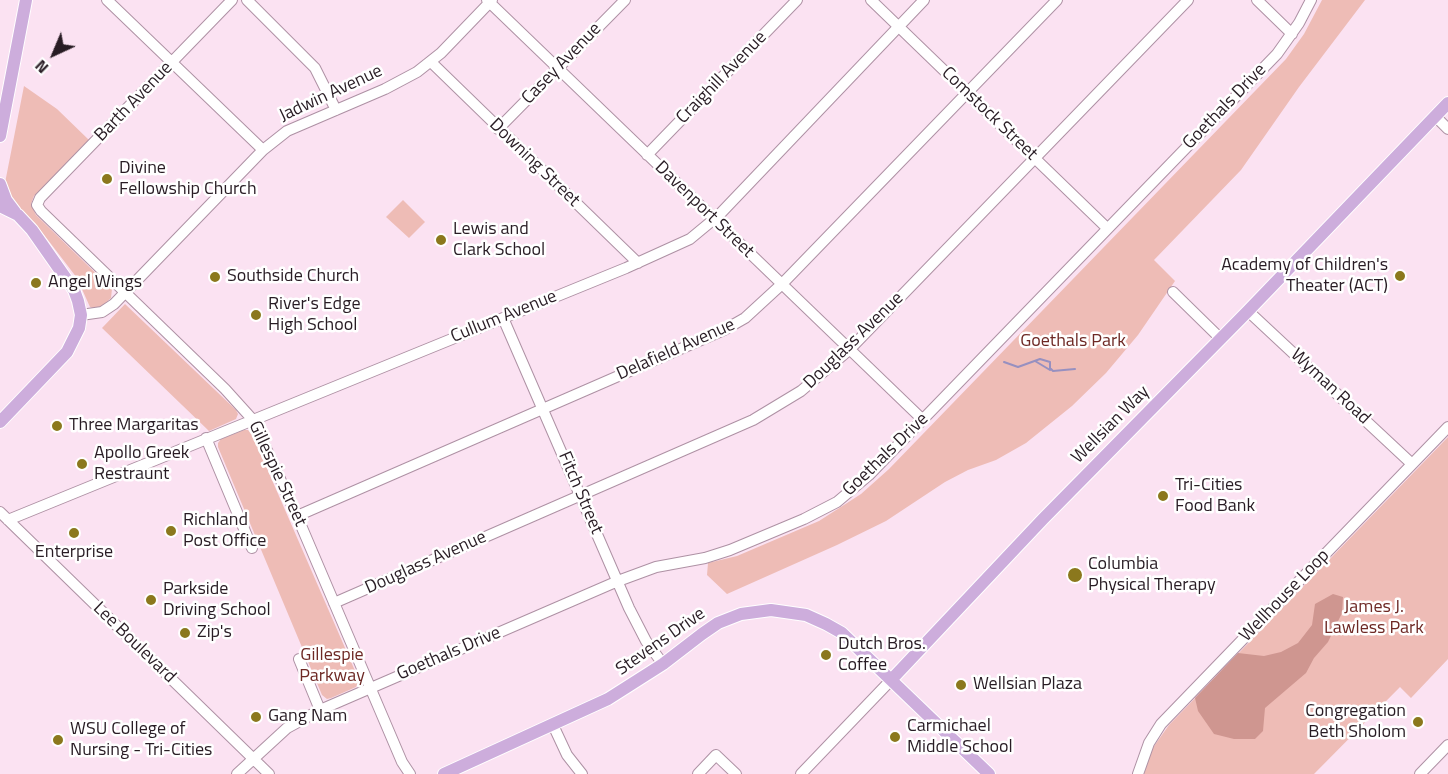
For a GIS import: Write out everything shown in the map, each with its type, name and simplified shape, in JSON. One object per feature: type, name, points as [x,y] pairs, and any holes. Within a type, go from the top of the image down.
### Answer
[{"type":"main road","points":[[0,136],[4,91],[26,0]]},
{"type":"main road","name":"Wellsian Way","points":[[891,679],[1043,519],[1221,339],[1448,103]]},
{"type":"main road","points":[[0,184],[7,202],[32,230],[69,283],[76,296],[81,315],[79,328],[69,348],[0,422]]},
{"type":"main road","points":[[0,206],[18,215]]},
{"type":"main road","name":"Stevens Drive","points":[[444,774],[608,699],[663,664],[710,628],[730,618],[761,611],[782,611],[806,615],[835,628],[989,774]]},
{"type":"street","points":[[107,0],[263,150]]},
{"type":"street","name":"Barth Avenue","points":[[37,205],[40,198],[232,0]]},
{"type":"street","points":[[247,0],[315,68],[336,110]]},
{"type":"street","name":"Casey Avenue","points":[[498,129],[625,0]]},
{"type":"street","name":"Craighill Avenue","points":[[647,155],[797,0]]},
{"type":"street","name":"Comstock Street","points":[[871,0],[1107,228]]},
{"type":"street","name":"Cullum Avenue","points":[[4,516],[253,420],[638,263],[690,239],[714,220],[924,0]]},
{"type":"street","name":"Delafield Avenue","points":[[297,516],[736,324],[782,285],[1057,0]]},
{"type":"street","name":"Douglass Avenue","points":[[334,603],[769,412],[817,379],[849,350],[1188,0]]},
{"type":"street","points":[[1257,0],[1292,34]]},
{"type":"street","name":"Goethals Drive","points":[[237,774],[287,728],[320,710],[618,581],[656,567],[705,558],[730,550],[824,509],[856,487],[1277,54],[1292,34],[1311,0]]},
{"type":"street","name":"Jadwin Avenue","points":[[81,315],[105,310],[125,293],[263,150],[287,131],[401,81],[431,62],[489,1]]},
{"type":"street","name":"Davenport Street","points":[[489,1],[922,419]]},
{"type":"street","name":"Downing Street","points":[[431,62],[638,263]]},
{"type":"street","points":[[1435,116],[1448,129]]},
{"type":"street","name":"Gillespie Street","points":[[37,205],[41,212],[225,389],[253,420],[297,516],[402,762],[410,774]]},
{"type":"street","points":[[1173,292],[1221,339]]},
{"type":"street","name":"Wyman Road","points":[[1248,310],[1412,465]]},
{"type":"street","name":"Fitch Street","points":[[503,318],[641,632],[663,664]]},
{"type":"street","name":"Wellhouse Loop","points":[[1138,774],[1149,742],[1161,724],[1448,427]]},
{"type":"street","points":[[206,438],[252,548]]},
{"type":"street","name":"Lee Boulevard","points":[[4,516],[269,774]]},
{"type":"street","points":[[299,659],[320,710]]},
{"type":"street","name":"Wellsian Way","points":[[801,774],[891,679]]},
{"type":"street","points":[[553,725],[567,755],[582,774]]},
{"type":"street","points":[[1420,774],[1448,745]]},
{"type":"street","points":[[698,774],[716,755],[736,774]]},
{"type":"green space","name":"Goethals Park","points":[[1322,0],[1365,0],[1299,87],[1241,170],[1154,260],[1175,281],[1138,335],[1106,373],[1072,406],[1026,443],[996,460],[968,470],[945,482],[886,521],[837,545],[727,594],[707,575],[708,563],[737,556],[819,521],[861,494],[889,469],[1286,59],[1304,34]]},
{"type":"green space","points":[[24,86],[57,109],[89,140],[34,196],[31,204],[36,215],[112,289],[111,298],[101,307],[90,307],[77,278],[35,223],[11,203],[4,188]]},
{"type":"green space","points":[[403,200],[425,222],[409,238],[386,217]]},
{"type":"green space","points":[[125,304],[236,410],[238,414],[236,419],[209,431],[102,328]]},
{"type":"green space","name":"Gillespie Parkway","points":[[244,430],[252,434],[359,680],[356,687],[331,698],[327,699],[322,695],[218,447],[221,439]]},
{"type":"green space","name":"James J. Lawless Park","points":[[1448,437],[1448,659],[1411,698],[1400,687],[1314,774],[1144,774],[1152,749],[1169,725]]},
{"type":"shaded area","points":[[1333,594],[1343,597],[1342,613],[1328,642],[1314,658],[1306,673],[1265,708],[1263,731],[1255,739],[1234,739],[1214,734],[1198,711],[1195,698],[1238,653],[1264,656],[1281,652],[1298,643],[1312,625],[1315,604]]},
{"type":"waterway","points":[[1004,362],[1018,367],[1040,359],[1050,362],[1050,368],[1053,371],[1075,369]]},
{"type":"waterway","points":[[1035,361],[1050,370]]},
{"type":"place","name":"Divine Fellowship Church","points":[[107,179]]},
{"type":"place","name":"Lewis and Clark School","points":[[441,240]]},
{"type":"place","name":"Academy of Children's Theater (ACT)","points":[[1400,276]]},
{"type":"place","name":"Southside Church","points":[[215,277]]},
{"type":"place","name":"Angel Wings","points":[[36,283]]},
{"type":"place","name":"River's Edge High School","points":[[256,315]]},
{"type":"place","name":"Three Margaritas","points":[[57,426]]},
{"type":"place","name":"Apollo Greek Restraunt","points":[[82,464]]},
{"type":"place","name":"Tri-Cities Food Bank","points":[[1163,496]]},
{"type":"place","name":"Richland Post Office","points":[[171,531]]},
{"type":"place","name":"Enterprise","points":[[74,533]]},
{"type":"place","name":"Columbia Physical Therapy","points":[[1075,575]]},
{"type":"place","name":"Parkside Driving School","points":[[151,600]]},
{"type":"place","name":"Zip's","points":[[185,633]]},
{"type":"place","name":"Dutch Bros. Coffee","points":[[826,655]]},
{"type":"place","name":"Wellsian Plaza","points":[[961,685]]},
{"type":"place","name":"Gang Nam","points":[[256,717]]},
{"type":"place","name":"Congregation Beth Sholom","points":[[1418,722]]},
{"type":"place","name":"Carmichael Middle School","points":[[895,737]]},
{"type":"place","name":"WSU College of Nursing - Tri-Cities","points":[[58,740]]}]
